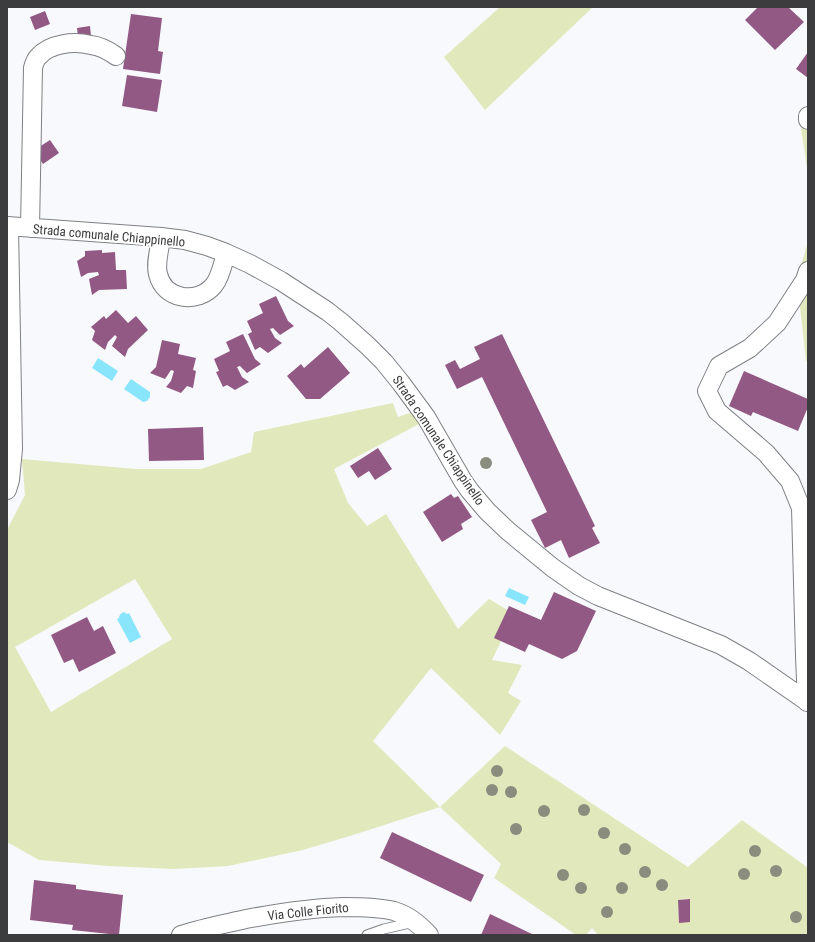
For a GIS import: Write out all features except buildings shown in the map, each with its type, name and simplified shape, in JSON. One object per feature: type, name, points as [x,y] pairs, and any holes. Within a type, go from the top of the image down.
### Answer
[{"type":"street","points":[[30,228],[33,68],[35,61],[38,56],[51,48],[58,45],[73,43],[91,45],[104,49],[116,56]]},
{"type":"street","points":[[7,490],[10,480],[13,449],[8,226]]},
{"type":"street","name":"Strada comunale Chiappinello","points":[[8,226],[161,237],[191,242],[226,253],[266,272],[326,311],[350,330],[384,362],[426,417],[463,481],[479,503],[499,523],[553,568],[579,586],[598,596],[721,645],[759,667],[808,702]]},
{"type":"street","points":[[161,237],[157,266],[158,274],[161,282],[167,289],[174,295],[182,297],[197,297],[206,293],[217,280],[226,253]]},
{"type":"street","points":[[808,271],[805,280],[776,323],[750,348],[719,366],[707,391],[717,411],[766,453],[790,481],[801,508],[805,656],[808,702]]},
{"type":"street","name":"Via Colle Fiorito","points":[[180,935],[213,926],[299,910],[365,907],[395,911],[411,918],[429,935]]},
{"type":"lane","points":[[367,935],[384,929],[415,922]]},
{"type":"green space","points":[[500,7],[593,7],[485,110],[444,57]]},
{"type":"green space","points":[[808,107],[808,175],[800,121]]},
{"type":"green space","points":[[808,242],[808,361],[806,361],[797,279]]},
{"type":"green space","points":[[393,403],[398,417],[412,412],[419,424],[334,469],[348,503],[367,526],[386,514],[458,629],[489,599],[514,614],[492,660],[522,665],[508,693],[521,701],[500,735],[431,668],[373,741],[440,807],[303,850],[228,866],[174,869],[109,866],[39,860],[7,842],[7,530],[25,495],[22,459],[136,469],[201,469],[251,452],[254,432]],"holes":[[[135,579],[172,639],[51,712],[15,647]]]},
{"type":"green space","points":[[505,746],[688,867],[742,820],[808,868],[808,935],[598,935],[592,928],[586,935],[576,935],[494,878],[501,864],[440,807]],"holes":[[[690,899],[690,922],[679,922],[678,900]]]},
{"type":"water","points":[[98,358],[118,371],[112,381],[92,368]]},
{"type":"water","points":[[131,379],[150,392],[150,397],[147,401],[143,402],[124,389]]},
{"type":"water","points":[[509,588],[529,597],[525,605],[505,596]]},
{"type":"water","points":[[124,612],[127,614],[129,613],[141,637],[130,643],[117,619],[119,618],[120,614]]}]
